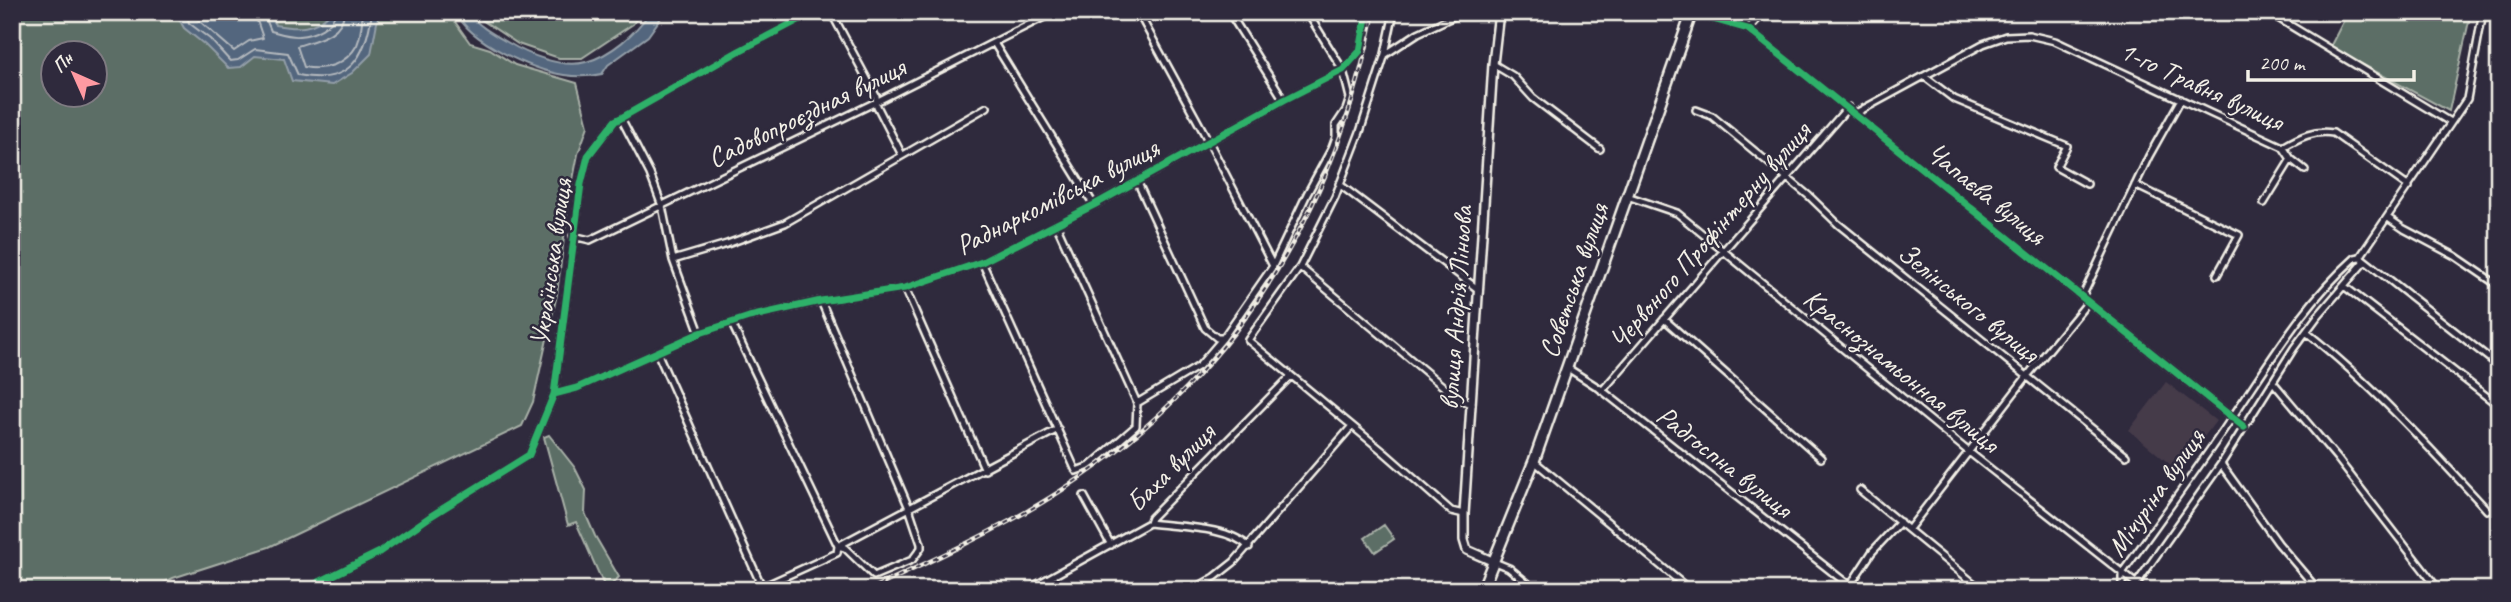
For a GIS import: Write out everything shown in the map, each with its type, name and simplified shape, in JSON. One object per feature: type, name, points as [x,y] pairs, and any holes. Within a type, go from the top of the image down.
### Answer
[{"type":"main road","name":"Совєтська вулиця","points":[[1492,561],[1534,461],[1689,13]]},
{"type":"main road","points":[[1482,590],[1492,561]]},
{"type":"street","name":"Українська вулиця","points":[[303,590],[378,553],[431,516],[529,455],[554,394],[573,236],[588,156],[615,121],[814,12]]},
{"type":"street","points":[[831,12],[876,96],[876,102],[902,155]]},
{"type":"street","name":"Садовопроєздная вулиця","points":[[573,236],[590,240],[876,102],[1054,12]]},
{"type":"street","points":[[1138,12],[1273,266]]},
{"type":"street","points":[[1229,12],[1284,100]]},
{"type":"street","points":[[1137,403],[1199,366],[1223,338],[1273,266],[1307,194],[1329,156],[1336,137],[1336,125],[1350,98],[1343,70],[1307,12]]},
{"type":"street","points":[[1353,12],[1367,14]]},
{"type":"street","points":[[1394,12],[1385,55],[1335,197],[1300,267],[1248,340],[1451,511],[1464,514]]},
{"type":"street","points":[[1385,55],[1418,33],[1463,12]]},
{"type":"street","name":"вулиця Андрія Ліньова","points":[[1492,561],[1468,550],[1464,540],[1464,514],[1493,64],[1499,12]]},
{"type":"street","points":[[1748,29],[1764,12]]},
{"type":"street","points":[[2268,12],[2450,122]]},
{"type":"street","name":"Мічуріна вулиця","points":[[2132,590],[2221,464],[2306,332],[2344,286],[2467,99],[2483,12]]},
{"type":"street","name":"Чапаєва вулиця","points":[[1689,13],[1748,29],[2244,427]]},
{"type":"street","name":"Раднаркомівська вулиця","points":[[554,394],[577,388],[700,333],[749,317],[821,301],[905,288],[982,262],[1094,205],[1343,70],[1360,51],[1367,14]]},
{"type":"street","name":"1-го Травня вулиця","points":[[1856,113],[1983,44],[2006,36],[2029,35],[2055,41],[2283,147],[2319,131],[2333,133],[2409,187]]},
{"type":"street","points":[[994,43],[1094,205]]},
{"type":"street","points":[[1493,64],[1513,76],[1533,98],[1600,149]]},
{"type":"street","points":[[1925,77],[1954,99],[2067,146],[2056,167],[2087,184]]},
{"type":"street","points":[[2082,298],[2135,185],[2181,99]]},
{"type":"street","points":[[673,260],[785,223],[987,107]]},
{"type":"street","name":"Червоного Профінтерну вулиця","points":[[1602,391],[1848,107]]},
{"type":"street","name":"Зелінського вулиця","points":[[1696,110],[1712,116],[1786,180],[2126,456]]},
{"type":"street","points":[[621,118],[650,174],[662,205],[673,260],[700,333]]},
{"type":"street","points":[[2283,147],[2291,159],[2305,170]]},
{"type":"street","points":[[2264,203],[2291,159]]},
{"type":"street","points":[[1137,181],[1205,328],[1217,338],[1223,338]]},
{"type":"street","points":[[1339,184],[1479,290]]},
{"type":"street","points":[[2135,185],[2239,235],[2217,275]]},
{"type":"street","name":"Краснознамьонная вулиця","points":[[1627,196],[1677,213],[1969,452],[2144,590]]},
{"type":"street","points":[[2388,218],[2455,256],[2499,286]]},
{"type":"street","points":[[982,262],[1076,471],[1090,466],[1136,426],[1137,403],[1056,224]]},
{"type":"street","name":"Мічуріна вулиця","points":[[2118,590],[2122,584],[2122,573],[2297,321],[2326,284],[2355,258],[2362,259]]},
{"type":"street","points":[[2362,259],[2499,366]]},
{"type":"street","points":[[1300,267],[1457,398],[1472,405]]},
{"type":"street","points":[[2344,286],[2499,406]]},
{"type":"street","points":[[905,288],[985,470]]},
{"type":"street","points":[[821,301],[909,508],[921,548],[912,560],[874,576],[845,548],[838,546]]},
{"type":"street","points":[[1909,529],[2088,302]]},
{"type":"street","points":[[1664,319],[1821,457]]},
{"type":"street","points":[[657,352],[762,587],[837,553],[838,546],[732,324]]},
{"type":"street","points":[[2306,332],[2336,356],[2418,436],[2487,510]]},
{"type":"street","name":"Радгоспна вулиця","points":[[1566,367],[1602,391],[1850,588]]},
{"type":"street","name":"Баха вулиця","points":[[1027,590],[1149,523],[1291,376]]},
{"type":"street","points":[[2273,382],[2337,458],[2440,590]]},
{"type":"street","points":[[1192,590],[1234,562],[1250,547],[1352,426]]},
{"type":"street","points":[[838,546],[1058,429]]},
{"type":"street","points":[[1534,461],[1690,590]]},
{"type":"street","points":[[2221,464],[2278,543],[2318,590]]},
{"type":"street","points":[[1860,490],[1982,590]]},
{"type":"street","points":[[1084,496],[1111,545]]},
{"type":"street","points":[[1850,588],[1872,552],[1900,522]]},
{"type":"street","points":[[1149,523],[1221,532],[1241,539],[1250,547]]},
{"type":"street","points":[[1492,561],[1509,568],[1536,590]]},
{"type":"street","points":[[1203,583],[1212,590]]},
{"type":"shaded area","points":[[2166,382],[2216,421],[2178,471],[2129,430]]},
{"type":"green space","points":[[12,12],[448,12],[470,43],[490,49],[515,65],[577,83],[588,126],[578,154],[568,205],[557,294],[533,402],[522,426],[269,547],[173,578],[150,590],[12,590]]},
{"type":"green space","points":[[470,12],[641,12],[633,24],[582,58],[559,58],[518,44]]},
{"type":"green space","points":[[2348,12],[2471,12],[2449,111],[2330,47]]},
{"type":"green space","points":[[549,435],[575,468],[586,490],[585,513],[619,577],[606,590],[576,522],[568,525],[544,437]]},
{"type":"green space","points":[[1384,525],[1394,539],[1375,552],[1365,538]]},
{"type":"water","points":[[180,12],[271,12],[275,25],[305,27],[325,18],[331,12],[379,12],[371,54],[352,73],[332,85],[292,81],[284,59],[255,56],[241,67],[228,68],[184,28],[179,19]]},
{"type":"water","points":[[456,12],[468,12],[491,33],[515,47],[555,62],[576,64],[595,59],[613,49],[630,36],[650,12],[665,12],[648,36],[608,65],[602,74],[569,76],[536,67],[503,53],[474,34]]},
{"type":"waterway","points":[[922,590],[931,585],[935,590]]},
{"type":"railway","points":[[870,590],[992,530],[1062,490],[1123,445],[1178,396],[1226,342],[1268,284],[1304,222],[1333,156],[1356,86],[1374,12]]},
{"type":"cycle path","points":[[303,590],[378,553],[431,516],[529,455],[554,394],[581,184],[588,156],[615,121],[814,12]]},
{"type":"cycle path","points":[[554,394],[577,388],[700,333],[749,317],[821,301],[905,288],[982,262],[1094,205],[1343,70],[1360,51],[1367,12]]},
{"type":"cycle path","points":[[1691,13],[1748,29],[2244,427]]}]
